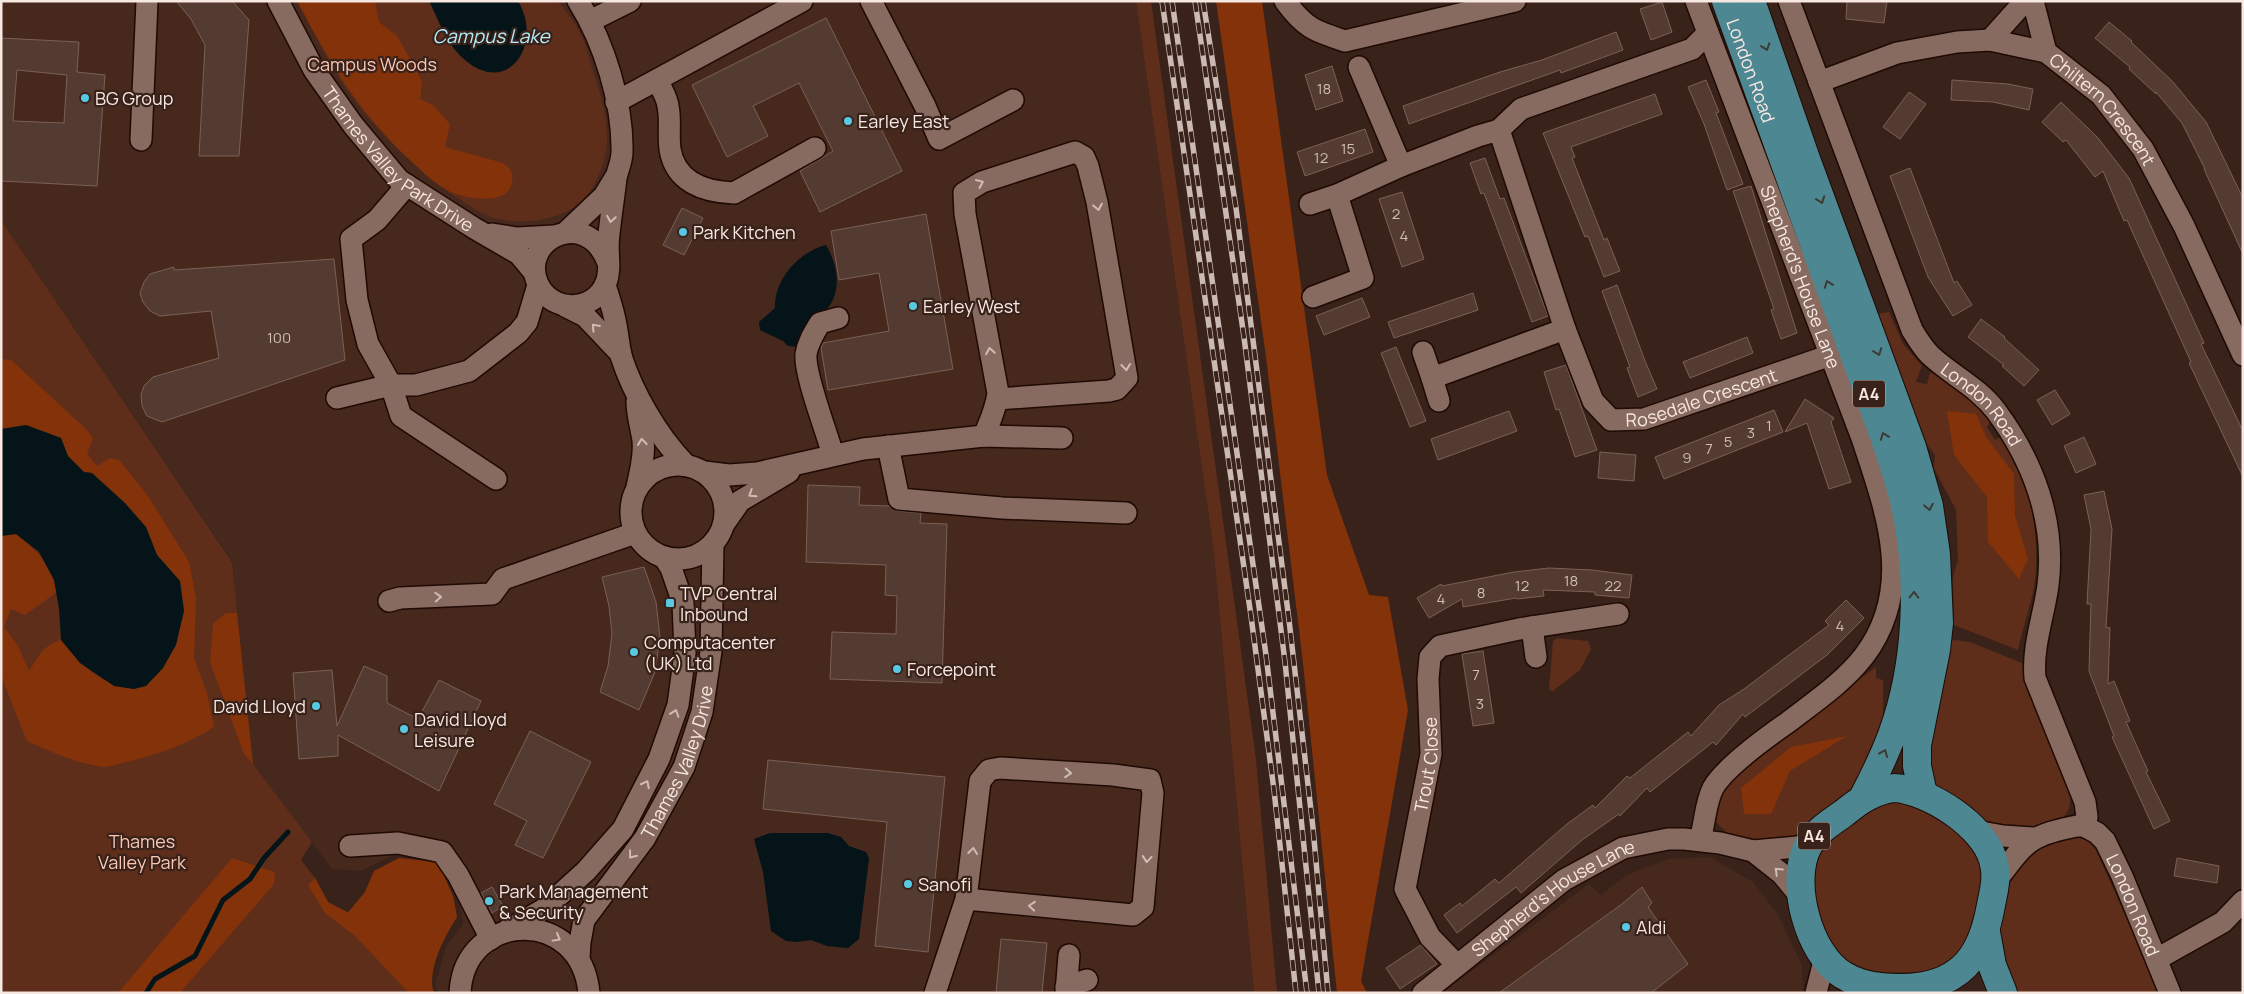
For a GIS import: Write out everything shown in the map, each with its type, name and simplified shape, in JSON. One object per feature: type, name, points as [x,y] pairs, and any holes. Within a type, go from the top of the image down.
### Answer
[{"type":"main road","name":"London Road","points":[[1726,1],[1885,439],[1907,514],[1914,566],[1914,610],[1910,660],[1892,734],[1864,798]]},
{"type":"main road","name":"London Road","points":[[1751,1],[1806,159],[1912,448],[1929,506],[1936,554],[1939,623],[1934,660],[1917,745],[1917,766],[1923,794]]},
{"type":"main road","name":"A4","points":[[1894,788],[1923,794],[1958,816],[1976,831],[1993,858],[1996,881],[1986,932],[1966,965],[1947,978],[1946,988],[1909,987],[1875,990],[1842,975],[1825,957],[1811,931],[1800,896],[1801,866],[1808,846],[1820,832],[1864,798],[1894,788]]},
{"type":"main road","name":"A4","points":[[1986,932],[1992,965],[2003,993]]},
{"type":"street","points":[[141,140],[147,1]]},
{"type":"street","name":"Thames Valley Park Drive","points":[[278,1],[314,70],[353,125],[399,180],[519,254],[536,278]]},
{"type":"street","points":[[526,322],[562,305],[576,306],[588,302],[598,296],[608,276],[608,236],[622,154],[616,102],[603,52],[590,21],[578,1]]},
{"type":"street","points":[[590,21],[630,1]]},
{"type":"street","points":[[616,102],[658,81],[802,1]]},
{"type":"street","points":[[871,1],[925,106],[939,139],[1013,100]]},
{"type":"street","points":[[1285,1],[1300,21],[1321,33],[1345,41],[1515,1]]},
{"type":"street","name":"Shepherd's House Lane","points":[[1696,1],[1862,438],[1885,510],[1893,553],[1894,580],[1886,616],[1864,656],[1831,690],[1770,735],[1736,764],[1714,787],[1708,802],[1700,840]]},
{"type":"street","name":"London Road","points":[[1789,1],[1912,330],[1929,354],[1969,384],[1995,410],[2032,470],[2046,516],[2049,549],[2048,583],[2033,658],[2035,678],[2085,802],[2088,817],[2084,826],[2097,832],[2105,841],[2122,876],[2170,993]]},
{"type":"street","points":[[1990,40],[2025,1]]},
{"type":"street","points":[[2033,1],[2046,52]]},
{"type":"street","points":[[1310,204],[1337,195],[1401,166],[1498,130],[1521,109],[1692,49],[1708,33]]},
{"type":"street","name":"Chiltern Crescent","points":[[1819,82],[1897,53],[1957,42],[1990,40],[2046,52],[2101,95],[2143,149],[2184,226],[2243,355]]},
{"type":"street","points":[[1359,67],[1401,166]]},
{"type":"street","points":[[658,81],[668,105],[670,149],[676,167],[686,181],[699,187],[722,193],[734,193],[816,148]]},
{"type":"street","name":"Rosedale Crescent","points":[[1498,130],[1566,329],[1593,401],[1611,420],[1644,419],[1830,354]]},
{"type":"street","points":[[984,436],[996,408],[997,399],[998,393],[965,214],[964,193],[982,182],[1076,152],[1084,157],[1088,166],[1097,202],[1127,378],[1117,389],[1109,391],[997,399]]},
{"type":"street","points":[[337,398],[391,385],[416,385],[469,371],[518,333],[526,322],[536,278],[539,252],[544,244],[559,234],[604,196],[617,176]]},
{"type":"street","points":[[407,185],[377,220],[351,239],[357,300],[368,344],[391,385],[401,416],[496,479]]},
{"type":"street","points":[[1313,297],[1363,278],[1337,195]]},
{"type":"street","name":"Thames Valley Park Drive","points":[[482,232],[517,238],[559,234]]},
{"type":"street","points":[[559,234],[579,233],[595,240],[603,250],[608,263]]},
{"type":"street","points":[[536,278],[549,299],[585,316],[621,354]]},
{"type":"street","points":[[605,285],[616,323],[621,354],[636,397],[637,416],[643,440],[643,460],[631,504],[630,517],[635,533],[648,549],[664,557],[680,560],[694,557],[713,544],[740,501],[783,475],[830,456]]},
{"type":"street","points":[[830,456],[810,381],[806,356],[810,339],[820,323],[838,318]]},
{"type":"street","points":[[1432,378],[1566,329]]},
{"type":"street","points":[[1423,352],[1439,401]]},
{"type":"street","points":[[636,397],[648,412],[666,445],[684,463],[704,472],[716,482],[723,496],[724,524]]},
{"type":"street","points":[[704,472],[729,474],[756,473],[830,456],[888,446],[984,436],[1062,438]]},
{"type":"street","points":[[888,446],[899,499],[1002,508],[1126,513]]},
{"type":"street","points":[[637,487],[656,469],[684,463]]},
{"type":"street","points":[[389,601],[400,598],[492,594],[503,579],[635,533]]},
{"type":"street","name":"Thames Valley Drive","points":[[585,976],[580,942],[584,920],[645,838],[684,767],[702,712],[711,651],[713,544]]},
{"type":"street","name":"Thames Valley Drive","points":[[460,993],[461,978],[469,958],[481,945],[544,909],[586,870],[623,829],[659,759],[678,705],[685,653],[683,603],[671,568],[664,557]]},
{"type":"street","name":"Trout Close","points":[[1456,964],[1430,937],[1405,889],[1431,754],[1428,679],[1430,657],[1440,646],[1532,627],[1618,614]]},
{"type":"street","points":[[1532,627],[1536,657]]},
{"type":"street","points":[[934,993],[966,899],[980,781],[989,770],[1000,768],[1150,780],[1153,793],[1143,906],[1133,915],[966,899]]},
{"type":"street","points":[[1976,831],[2003,836],[2033,838],[2066,828],[2084,826]]},
{"type":"street","points":[[1996,881],[2015,855],[2033,838]]},
{"type":"street","name":"Shepherd's House Lane","points":[[1423,993],[1456,964],[1564,880],[1623,848],[1668,839],[1700,840],[1753,851],[1808,846]]},
{"type":"street","points":[[350,846],[398,844],[442,852],[499,935],[529,928],[546,932],[565,942],[585,976],[602,993]]},
{"type":"street","name":"Shepherd's House Lane","points":[[1753,851],[1782,874],[1800,896]]},
{"type":"street","points":[[2156,959],[2223,922],[2243,901]]},
{"type":"street","points":[[1066,990],[1069,956]]},
{"type":"street","points":[[1816,993],[1825,957]]},
{"type":"street","points":[[1066,990],[1087,980]]},
{"type":"shaded area","points":[[1,1],[1136,1],[1214,553],[1254,993],[438,993],[435,985],[446,946],[463,924],[458,893],[440,859],[399,853],[360,871],[332,869],[253,764],[232,561],[1,220]]},
{"type":"shaded area","points":[[1710,857],[1753,882],[1777,913],[1802,965],[1803,993],[1442,993],[1589,884],[1601,895],[1627,875],[1668,859]]},
{"type":"green space","points":[[297,1],[558,1],[575,24],[586,46],[604,111],[607,139],[606,153],[593,186],[582,201],[572,208],[545,219],[528,221],[502,220],[489,217],[475,210],[410,161],[367,116],[343,84]]},
{"type":"green space","name":"Campus Woods","points":[[297,1],[375,1],[379,22],[397,36],[422,81],[420,99],[433,105],[450,124],[445,147],[503,163],[512,173],[512,182],[509,190],[503,195],[494,198],[474,198],[447,190],[427,176],[390,140],[359,104],[333,65]]},
{"type":"green space","points":[[1136,1],[1151,1],[1256,759],[1277,993],[1254,993],[1214,553]]},
{"type":"green space","points":[[1216,1],[1262,1],[1327,475],[1369,595],[1388,597],[1408,710],[1361,981],[1367,993],[1337,993],[1303,663],[1266,357]]},
{"type":"green space","name":"Thames Valley Park","points":[[1,220],[232,562],[253,764],[312,842],[301,860],[315,878],[328,902],[348,912],[365,892],[374,871],[399,858],[453,896],[457,917],[447,933],[438,954],[433,974],[432,984],[434,993],[1,993]]},
{"type":"green space","points":[[1889,312],[1903,344],[1922,366],[1916,382],[1927,384],[1930,372],[1963,390],[1990,422],[1987,427],[1995,440],[2001,437],[2019,470],[2034,524],[2036,561],[2034,589],[2018,650],[1954,625],[1953,577],[1958,560],[1956,510],[1934,468],[1935,455],[1920,436],[1876,314]]},
{"type":"green space","points":[[1,359],[11,360],[85,428],[93,438],[87,454],[97,466],[110,458],[119,460],[148,496],[189,562],[196,598],[194,658],[207,693],[214,727],[192,739],[146,757],[108,767],[73,760],[27,741],[1,676],[1,536],[16,534],[37,552],[51,573],[57,592],[25,615],[11,609],[4,627],[18,646],[29,671],[45,648],[61,640],[84,666],[92,672],[110,683],[134,689],[163,668],[175,645],[184,611],[180,581],[157,555],[146,527],[92,473],[84,472],[68,456],[61,438],[26,425],[1,429]]},
{"type":"green space","points":[[1947,411],[1976,414],[1986,437],[2014,474],[2015,516],[2028,559],[2019,579],[1988,542],[1987,497],[1954,455]]},
{"type":"green space","points":[[226,613],[237,613],[253,764],[244,754],[210,662],[213,624]]},
{"type":"green space","points":[[1557,638],[1588,641],[1591,649],[1580,670],[1553,691],[1549,690],[1553,641]]},
{"type":"green space","points":[[1947,639],[1970,642],[2022,663],[2070,796],[2069,808],[2065,816],[2058,821],[2048,825],[2026,828],[1996,825],[1969,813],[1941,791],[1929,777],[1924,759]]},
{"type":"green space","points":[[1876,667],[1876,678],[1883,680],[1883,722],[1886,723],[1855,786],[1816,820],[1787,841],[1764,845],[1729,835],[1716,822],[1718,796],[1747,763]]},
{"type":"green space","points":[[1847,736],[1790,771],[1771,814],[1744,814],[1741,788],[1791,747]]},
{"type":"green space","points":[[1886,801],[1913,804],[1969,840],[1981,857],[1983,883],[1964,948],[1951,962],[1929,972],[1863,973],[1847,966],[1831,947],[1810,889],[1820,847],[1872,805]]},
{"type":"green space","points":[[2069,836],[2087,840],[2096,850],[2160,993],[2014,993],[1999,945],[2004,902],[2012,873],[2029,854]]},
{"type":"green space","points":[[232,858],[275,872],[274,884],[180,993],[118,993]]},
{"type":"green space","points":[[399,858],[438,862],[453,896],[457,917],[447,933],[438,954],[433,974],[432,984],[434,993],[409,993],[355,936],[325,913],[308,885],[315,878],[328,902],[348,913],[365,892],[374,871]]},
{"type":"water","name":"Campus Lake","points":[[429,1],[518,1],[525,17],[527,34],[524,48],[517,60],[508,69],[495,72],[481,70],[465,60],[453,47]]},
{"type":"water","points":[[826,245],[833,260],[837,277],[837,286],[832,302],[815,320],[798,347],[788,346],[783,341],[760,330],[759,322],[775,308],[779,287],[790,268],[806,254]]},
{"type":"water","points":[[26,425],[61,438],[68,456],[84,472],[92,473],[125,503],[146,527],[157,555],[180,581],[184,611],[176,645],[163,668],[146,686],[134,689],[114,686],[80,663],[61,640],[59,609],[54,580],[39,552],[16,534],[1,536],[1,429]]},
{"type":"water","points":[[770,833],[828,833],[841,837],[849,846],[866,852],[869,858],[859,939],[848,948],[827,946],[811,940],[786,941],[771,931],[763,872],[754,839]]},
{"type":"building","points":[[176,1],[232,1],[249,20],[239,156],[199,156],[205,45],[191,19]]},
{"type":"building","points":[[1847,1],[1887,1],[1884,23],[1846,19]]},
{"type":"building","points":[[1662,2],[1672,32],[1651,40],[1640,9]]},
{"type":"building","name":"Earley East","points":[[826,18],[902,171],[820,212],[800,171],[833,151],[799,83],[753,106],[768,136],[727,157],[692,85]]},
{"type":"building","points":[[2109,22],[2132,41],[2173,82],[2206,122],[2243,198],[2243,254],[2182,123],[2156,92],[2156,94],[2129,69],[2130,67],[2095,38]]},
{"type":"building","points":[[1616,32],[1623,50],[1561,73],[1560,70],[1409,124],[1403,106],[1500,72],[1542,60]]},
{"type":"building","name":"BG Group","points":[[1,38],[79,42],[77,72],[105,75],[97,186],[1,181]],"holes":[[[17,70],[67,75],[64,123],[13,121]]]},
{"type":"building","points":[[1332,66],[1343,101],[1316,110],[1305,75]]},
{"type":"building","points":[[1706,80],[1719,112],[1716,113],[1743,184],[1727,190],[1704,124],[1688,87]]},
{"type":"building","points":[[1952,80],[2008,84],[2033,89],[2029,110],[1993,102],[1951,100]]},
{"type":"building","points":[[1909,92],[1926,104],[1900,139],[1883,127]]},
{"type":"building","points":[[1655,94],[1662,114],[1571,147],[1575,157],[1572,158],[1604,240],[1607,238],[1620,271],[1604,277],[1588,236],[1585,237],[1543,133]]},
{"type":"building","points":[[2061,102],[2098,138],[2129,178],[2204,343],[2201,344],[2243,431],[2243,477],[2189,363],[2191,362],[2127,220],[2124,221],[2103,171],[2095,177],[2066,140],[2063,142],[2042,122]]},
{"type":"building","points":[[1365,129],[1373,152],[1305,176],[1297,152]]},
{"type":"building","points":[[1485,158],[1500,199],[1504,198],[1548,316],[1532,322],[1484,193],[1481,194],[1470,163]]},
{"type":"building","points":[[1910,168],[1954,283],[1957,281],[1972,305],[1953,316],[1928,277],[1890,176]]},
{"type":"building","points":[[1751,186],[1797,333],[1781,339],[1771,310],[1774,309],[1733,191]]},
{"type":"building","points":[[1402,192],[1424,259],[1402,267],[1379,199]]},
{"type":"building","name":"Park Kitchen","points":[[682,208],[703,218],[684,255],[663,245]]},
{"type":"building","name":"Earley West","points":[[926,214],[953,369],[828,390],[821,348],[823,343],[889,331],[879,273],[839,280],[831,231]]},
{"type":"building","points":[[334,259],[345,360],[162,422],[147,416],[142,406],[141,395],[144,386],[153,377],[219,358],[211,311],[160,316],[150,311],[143,302],[140,293],[144,282],[150,274],[174,267],[174,270]]},
{"type":"building","points":[[1617,285],[1657,389],[1638,397],[1627,368],[1630,367],[1602,291]]},
{"type":"building","points":[[1473,293],[1478,310],[1394,338],[1388,322]]},
{"type":"building","points":[[1362,298],[1370,317],[1324,335],[1316,316]]},
{"type":"building","points":[[1981,319],[2005,337],[2039,370],[2024,386],[2002,366],[2004,365],[1968,337]]},
{"type":"building","points":[[1747,337],[1753,353],[1690,378],[1683,362]]},
{"type":"building","points":[[1396,347],[1426,421],[1410,427],[1381,353]]},
{"type":"building","points":[[1566,365],[1597,450],[1575,457],[1559,409],[1556,410],[1544,372]]},
{"type":"building","points":[[2055,390],[2070,414],[2052,425],[2037,400]]},
{"type":"building","points":[[1805,399],[1834,418],[1831,422],[1851,482],[1829,489],[1807,423],[1785,432]]},
{"type":"building","points":[[1774,410],[1783,432],[1664,479],[1655,457]]},
{"type":"building","points":[[1509,411],[1517,431],[1438,460],[1431,439]]},
{"type":"building","points":[[2084,437],[2096,464],[2076,473],[2064,446]]},
{"type":"building","points":[[1600,452],[1636,455],[1634,481],[1598,478]]},
{"type":"building","points":[[808,485],[860,487],[859,505],[889,506],[898,511],[921,513],[920,523],[947,524],[942,683],[830,679],[832,632],[896,634],[897,596],[885,595],[886,565],[806,562]]},
{"type":"building","points":[[2104,491],[2112,529],[2106,627],[2110,628],[2108,684],[2114,681],[2130,721],[2126,722],[2148,771],[2146,772],[2170,821],[2154,829],[2112,737],[2114,736],[2089,671],[2091,604],[2087,604],[2091,529],[2084,495]]},
{"type":"building","name":"Computacenter (UK) Ltd","points":[[644,567],[656,602],[660,637],[655,672],[639,710],[600,692],[608,666],[612,634],[609,606],[602,577]]},
{"type":"building","points":[[1549,568],[1592,570],[1632,575],[1629,598],[1595,595],[1595,592],[1543,590],[1544,596],[1516,598],[1463,607],[1462,599],[1429,618],[1417,598],[1441,584],[1442,586],[1514,572]]},
{"type":"building","points":[[1846,600],[1864,618],[1827,655],[1745,717],[1743,714],[1716,745],[1713,742],[1650,792],[1647,788],[1620,816],[1619,814],[1582,840],[1521,893],[1516,887],[1457,933],[1444,915],[1460,903],[1462,906],[1495,879],[1499,883],[1567,824],[1593,805],[1595,808],[1627,776],[1630,778],[1688,732],[1691,736],[1719,705],[1744,689],[1829,625],[1825,621]]},
{"type":"building","points":[[1483,651],[1494,723],[1473,726],[1462,654]]},
{"type":"building","name":"David Lloyd Leisure","points":[[364,666],[387,676],[387,703],[418,719],[439,680],[481,701],[439,791],[338,735],[338,756],[299,759],[293,673],[332,670],[337,726]]},
{"type":"building","points":[[530,731],[591,762],[543,858],[515,845],[527,821],[494,804]]},
{"type":"building","name":"Sanofi","points":[[768,760],[945,777],[928,952],[875,946],[887,822],[763,809]]},
{"type":"building","points":[[2177,858],[2219,866],[2217,883],[2174,876]]},
{"type":"building","name":"Park Management & Security","points":[[492,887],[503,906],[492,913],[481,893]]},
{"type":"building","name":"Aldi","points":[[1642,887],[1652,903],[1648,907],[1688,964],[1651,993],[1499,993],[1622,904]]},
{"type":"building","points":[[1001,939],[1047,943],[1042,993],[996,993]]},
{"type":"building","points":[[1421,945],[1437,964],[1400,989],[1386,968]]},
{"type":"waterway","points":[[146,993],[155,979],[195,956],[223,900],[250,879],[264,858],[288,832]]},
{"type":"railway","points":[[1162,1],[1251,616],[1274,790],[1296,993]]},
{"type":"railway","points":[[1172,1],[1266,655],[1307,993]]},
{"type":"railway","points":[[1195,1],[1244,337],[1285,662],[1319,993]]},
{"type":"railway","points":[[1203,1],[1236,208],[1289,620],[1313,828],[1328,993]]},
{"type":"place","name":"BG Group","points":[[85,98]]},
{"type":"place","name":"Earley East","points":[[848,121]]},
{"type":"place","name":"Park Kitchen","points":[[683,232]]},
{"type":"place","name":"Earley West","points":[[913,306]]},
{"type":"place","name":"TVP Central Inbound","points":[[670,603]]},
{"type":"place","name":"Computacenter (UK) Ltd","points":[[634,652]]},
{"type":"place","name":"Forcepoint","points":[[897,669]]},
{"type":"place","name":"David Lloyd","points":[[316,706]]},
{"type":"place","name":"David Lloyd Leisure","points":[[404,729]]},
{"type":"place","name":"Sanofi","points":[[908,884]]},
{"type":"place","name":"Park Management & Security","points":[[489,901]]},
{"type":"place","name":"Aldi","points":[[1626,927]]}]
